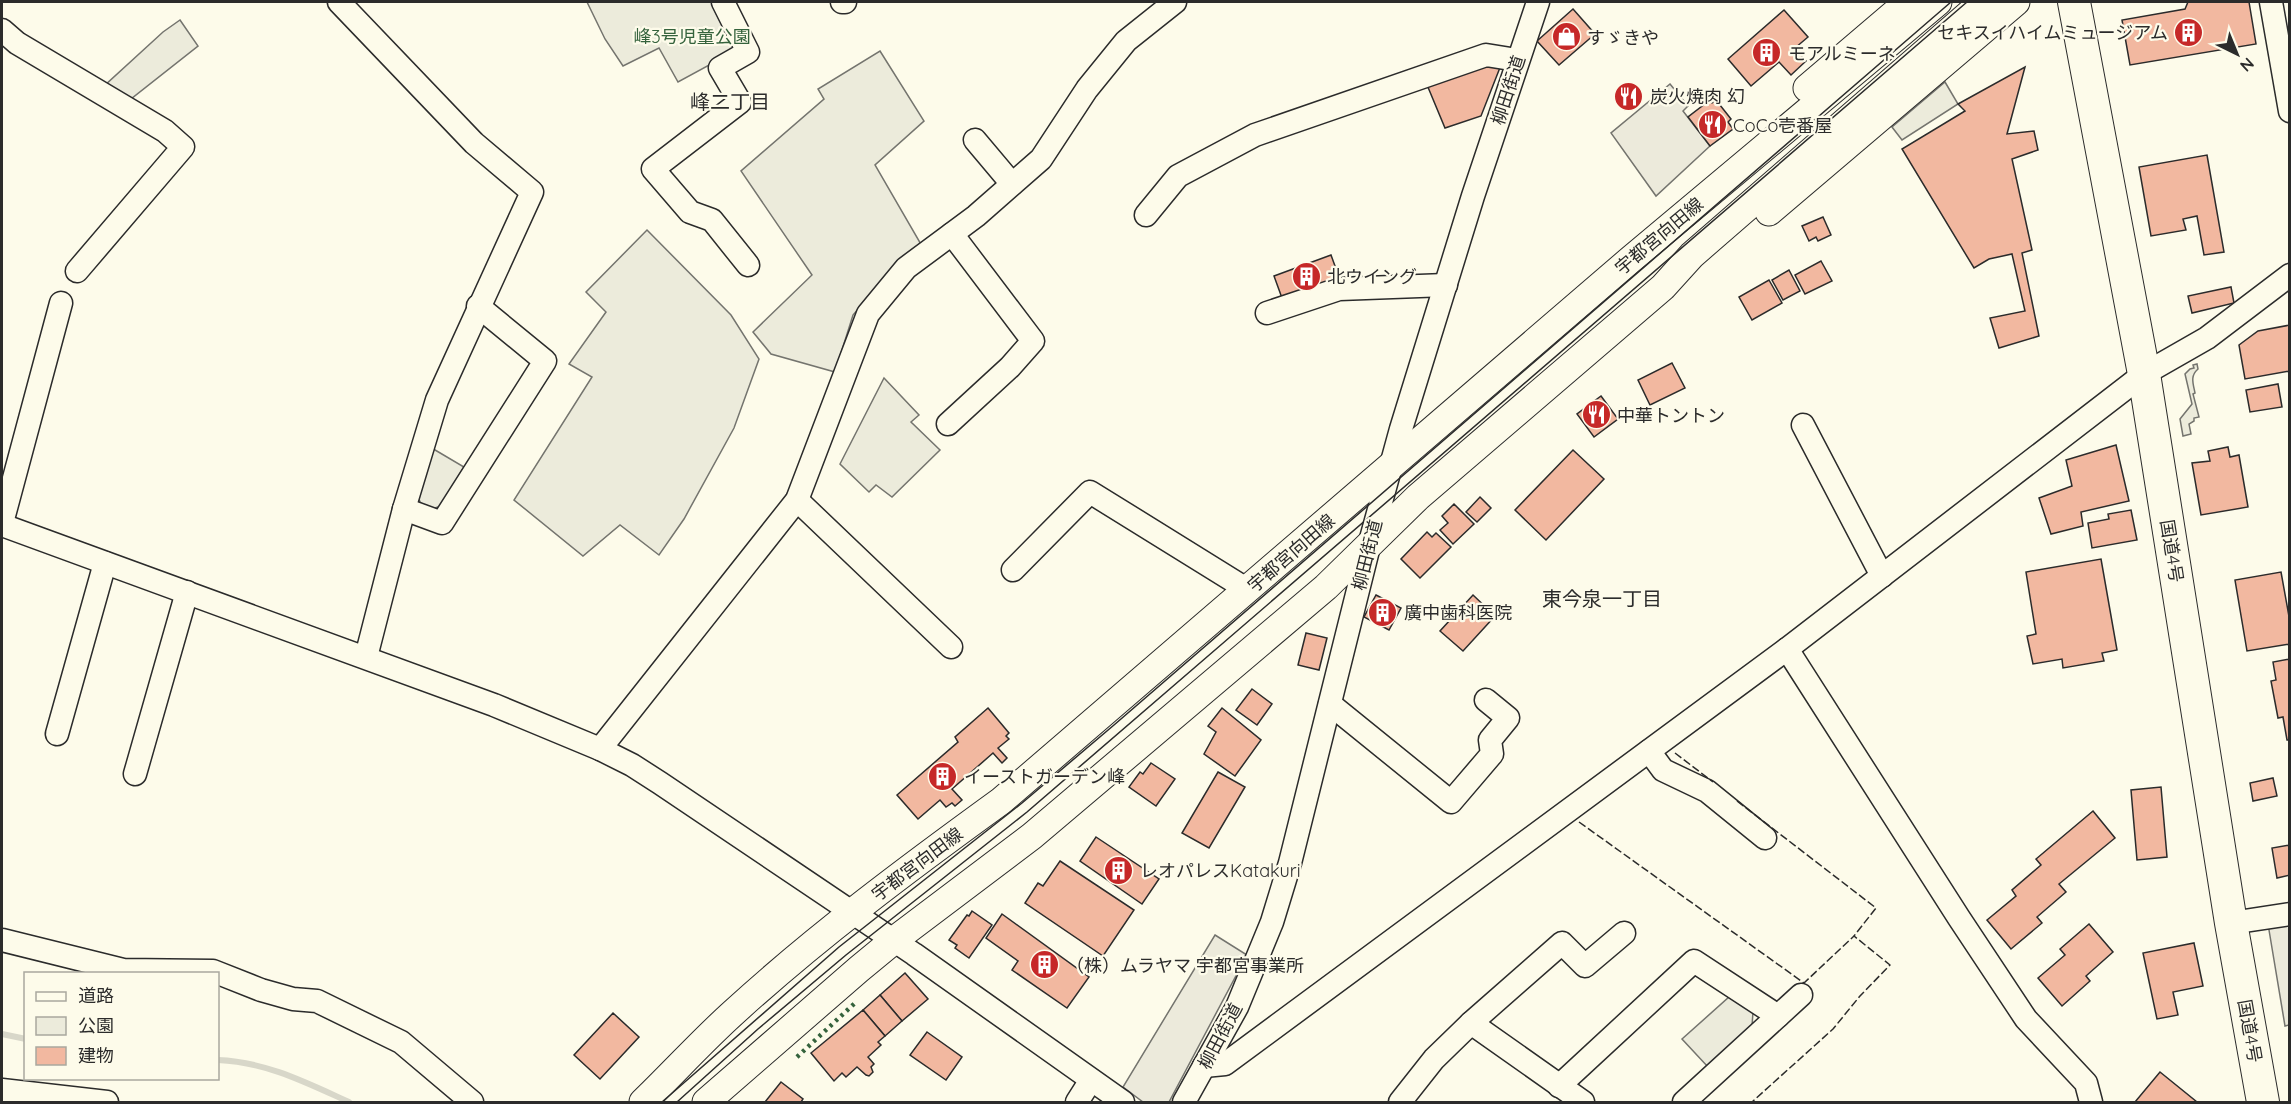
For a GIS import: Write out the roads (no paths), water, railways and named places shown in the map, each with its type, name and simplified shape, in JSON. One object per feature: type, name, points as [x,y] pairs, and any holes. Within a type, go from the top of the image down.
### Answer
[{"type":"highway","name":"国道4号","points":[[2074,2],[2144,374],[2231,923],[2263,1102]]},
{"type":"main road","name":"宇都宮向田線","points":[[643,1102],[733,1013],[925,856],[1001,801],[1630,260],[1899,11],[1938,2]]},
{"type":"main road","name":"宇都宮向田線","points":[[706,1102],[893,941],[1032,836],[1326,587],[1418,497],[1664,287],[1692,255],[1983,2]]},
{"type":"main road","points":[[1692,255],[1709,255],[1720,252],[1735,241],[2016,2]]},
{"type":"street","points":[[339,2],[474,143],[532,192],[437,400],[404,509],[366,657]]},
{"type":"street","points":[[723,2],[748,52],[720,68],[740,102],[653,169],[690,212],[712,220],[748,265]]},
{"type":"street","points":[[600,749],[797,500],[868,314],[906,268],[952,234],[1041,159],[1087,90],[1126,41],[1175,2]]},
{"type":"street","name":"柳田街道","points":[[1184,1102],[1237,1007],[1272,922],[1290,863],[1369,546],[1401,429],[1517,60],[1538,2]]},
{"type":"street","points":[[2271,2],[2289,111]]},
{"type":"street","points":[[2,30],[17,43],[165,132],[183,147],[77,271]]},
{"type":"street","points":[[1146,214],[1178,176],[1255,135],[1486,55],[1517,60]]},
{"type":"street","points":[[975,140],[1012,184]]},
{"type":"street","points":[[948,424],[1010,367],[1033,341],[952,234]]},
{"type":"street","points":[[1204,1066],[1225,1064],[1787,649],[2144,374],[2207,338],[2289,275]]},
{"type":"street","points":[[1268,313],[1339,289],[1446,285]]},
{"type":"street","points":[[61,303],[2,524],[547,725],[632,765],[853,913],[1123,1102]]},
{"type":"street","points":[[404,509],[442,523],[545,362],[478,306]]},
{"type":"street","points":[[1803,425],[1882,576]]},
{"type":"street","points":[[1013,570],[1090,492],[1248,590]]},
{"type":"street","points":[[797,500],[951,647]]},
{"type":"street","points":[[57,734],[105,563]]},
{"type":"street","points":[[135,774],[187,592]]},
{"type":"street","points":[[1787,649],[2026,1019],[2086,1083],[2091,1102]]},
{"type":"street","points":[[1330,704],[1451,801],[1492,754],[1490,741],[1508,718],[1486,700]]},
{"type":"street","points":[[1649,751],[1663,770],[1707,791],[1765,838]]},
{"type":"street","points":[[2231,923],[2289,914]]},
{"type":"street","points":[[1400,1102],[1434,1059],[1471,1023],[1562,944],[1585,966],[1624,933]]},
{"type":"street","points":[[2,940],[123,970],[216,972]]},
{"type":"street","points":[[1559,1086],[1694,961],[1778,1016]]},
{"type":"street","points":[[219,973],[293,999],[317,1000],[401,1042],[471,1102]]},
{"type":"street","points":[[1684,1102],[1801,995]]},
{"type":"street","points":[[1471,1023],[1582,1102]]},
{"type":"street","points":[[1077,1102],[1091,1080]]},
{"type":"street","points":[[2,1090],[107,1102]]},
{"type":"waterway","points":[[2,1034],[24,1039]]},
{"type":"waterway","points":[[219,1060],[269,1069],[301,1080],[349,1102]]},
{"type":"tram line","points":[[662,1102],[839,947],[1022,803],[1114,725],[1951,2]]},
{"type":"tram line","points":[[677,1102],[758,1029],[846,955],[1027,812],[1967,2]]},
{"type":"place","name":"セキスイハイムミュージアム","points":[[2189,32]]},
{"type":"place","name":"すゞきや","points":[[1566,37]]},
{"type":"place","name":"モアルミーネ","points":[[1767,53]]},
{"type":"place","name":"炭火焼肉 幻","points":[[1629,96]]},
{"type":"place","name":"CoCo壱番屋","points":[[1712,125]]},
{"type":"place","name":"北ウイング","points":[[1306,276]]},
{"type":"place","name":"中華トントン","points":[[1596,415]]},
{"type":"place","name":"廣中歯科医院","points":[[1383,612]]},
{"type":"place","name":"イーストガーデン峰","points":[[943,776]]},
{"type":"place","name":"レオパレスKatakuri","points":[[1119,870]]},
{"type":"place","name":"（株）ムラヤマ 宇都宮事業所","points":[[1045,965]]},
{"type":"district","name":"峰二丁目","points":[[730,101]]},
{"type":"district","name":"東今泉一丁目","points":[[1602,598]]},
{"type":"park label","name":"峰3号児童公園","points":[[692,36]]}]
